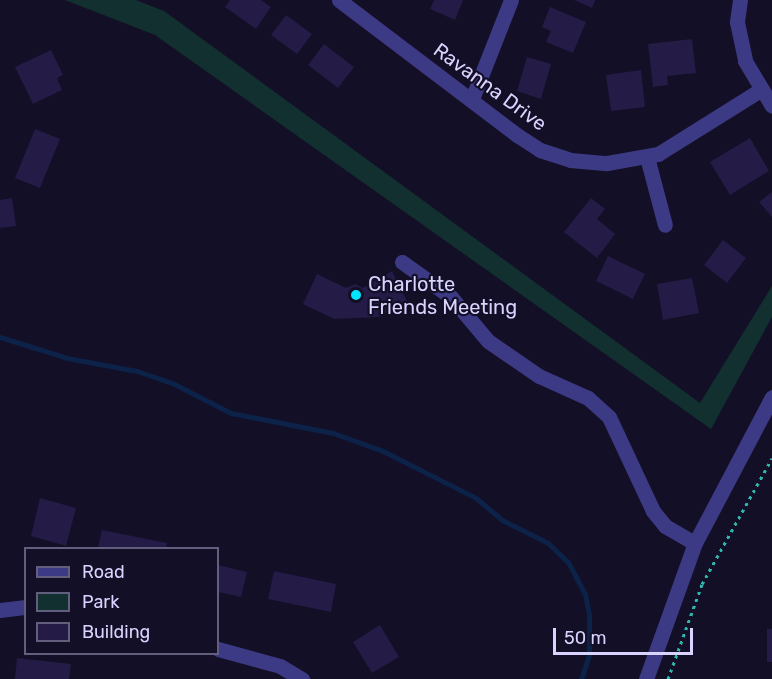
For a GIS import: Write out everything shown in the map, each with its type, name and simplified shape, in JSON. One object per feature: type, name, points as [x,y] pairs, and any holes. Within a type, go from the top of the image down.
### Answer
[{"type":"street","name":"Ravanna Drive","points":[[339,0],[472,99],[550,153],[591,163],[647,158],[679,144],[759,91]]},
{"type":"street","points":[[472,99],[512,0]]},
{"type":"street","points":[[740,0],[740,43],[759,91],[772,106]]},
{"type":"street","points":[[647,158],[665,225]]},
{"type":"street","points":[[402,262],[451,297],[488,341],[539,376],[588,398],[609,417],[653,511],[665,525],[695,543]]},
{"type":"street","points":[[646,679],[695,543],[772,397]]},
{"type":"street","points":[[0,610],[24,607]]},
{"type":"street","points":[[219,649],[280,666],[302,679]]},
{"type":"path","points":[[668,679],[702,584],[772,458]]},
{"type":"green space","points":[[65,0],[136,0],[164,11],[700,403],[772,286],[772,317],[711,429],[155,35]]},
{"type":"building","points":[[230,0],[261,0],[271,7],[256,29],[225,7]]},
{"type":"building","points":[[434,0],[463,0],[455,20],[430,9]]},
{"type":"building","points":[[574,0],[595,0],[592,8]]},
{"type":"building","points":[[550,7],[586,22],[573,53],[546,42],[551,31],[542,27]]},
{"type":"building","points":[[286,15],[312,34],[297,54],[271,35]]},
{"type":"building","points":[[692,39],[696,73],[667,76],[668,85],[653,87],[648,44]]},
{"type":"building","points":[[324,44],[354,67],[338,88],[308,65]]},
{"type":"building","points":[[51,50],[63,75],[57,78],[62,90],[33,104],[15,67]]},
{"type":"building","points":[[527,57],[551,64],[541,99],[517,91]]},
{"type":"building","points":[[641,70],[645,107],[611,111],[606,75]]},
{"type":"building","points":[[35,129],[60,139],[40,188],[15,178]]},
{"type":"building","points":[[750,138],[769,171],[730,195],[710,162]]},
{"type":"building","points":[[772,192],[772,217],[759,202]]},
{"type":"building","points":[[12,198],[16,226],[0,228],[0,200]]},
{"type":"building","points":[[591,198],[605,209],[597,219],[615,234],[597,258],[564,232]]},
{"type":"building","points":[[723,240],[746,258],[727,283],[704,265]]},
{"type":"building","points":[[608,256],[645,274],[633,299],[596,281]]},
{"type":"building","name":"Charlotte Friends Meeting","points":[[392,271],[407,301],[379,317],[334,319],[303,304],[317,274],[346,288],[355,284],[363,288]]},
{"type":"building","points":[[692,278],[699,313],[663,320],[657,284]]},
{"type":"building","points":[[40,498],[76,508],[66,546],[31,536]]},
{"type":"building","points":[[102,530],[167,543],[166,547],[98,547]]},
{"type":"building","points":[[219,565],[247,572],[241,597],[219,592]]},
{"type":"building","points":[[274,571],[336,584],[331,612],[268,599]]},
{"type":"building","points":[[380,625],[399,657],[372,673],[353,642]]},
{"type":"building","points":[[767,629],[772,629],[772,662],[767,662]]},
{"type":"building","points":[[17,658],[71,664],[69,679],[15,679]]},
{"type":"waterway","points":[[0,337],[67,358],[137,371],[174,384],[231,413],[333,433],[383,451],[476,498],[502,520],[548,543],[568,562],[585,594],[589,614],[589,655],[581,679]]},
{"type":"place","name":"Charlotte Friends Meeting","points":[[356,295]]}]
